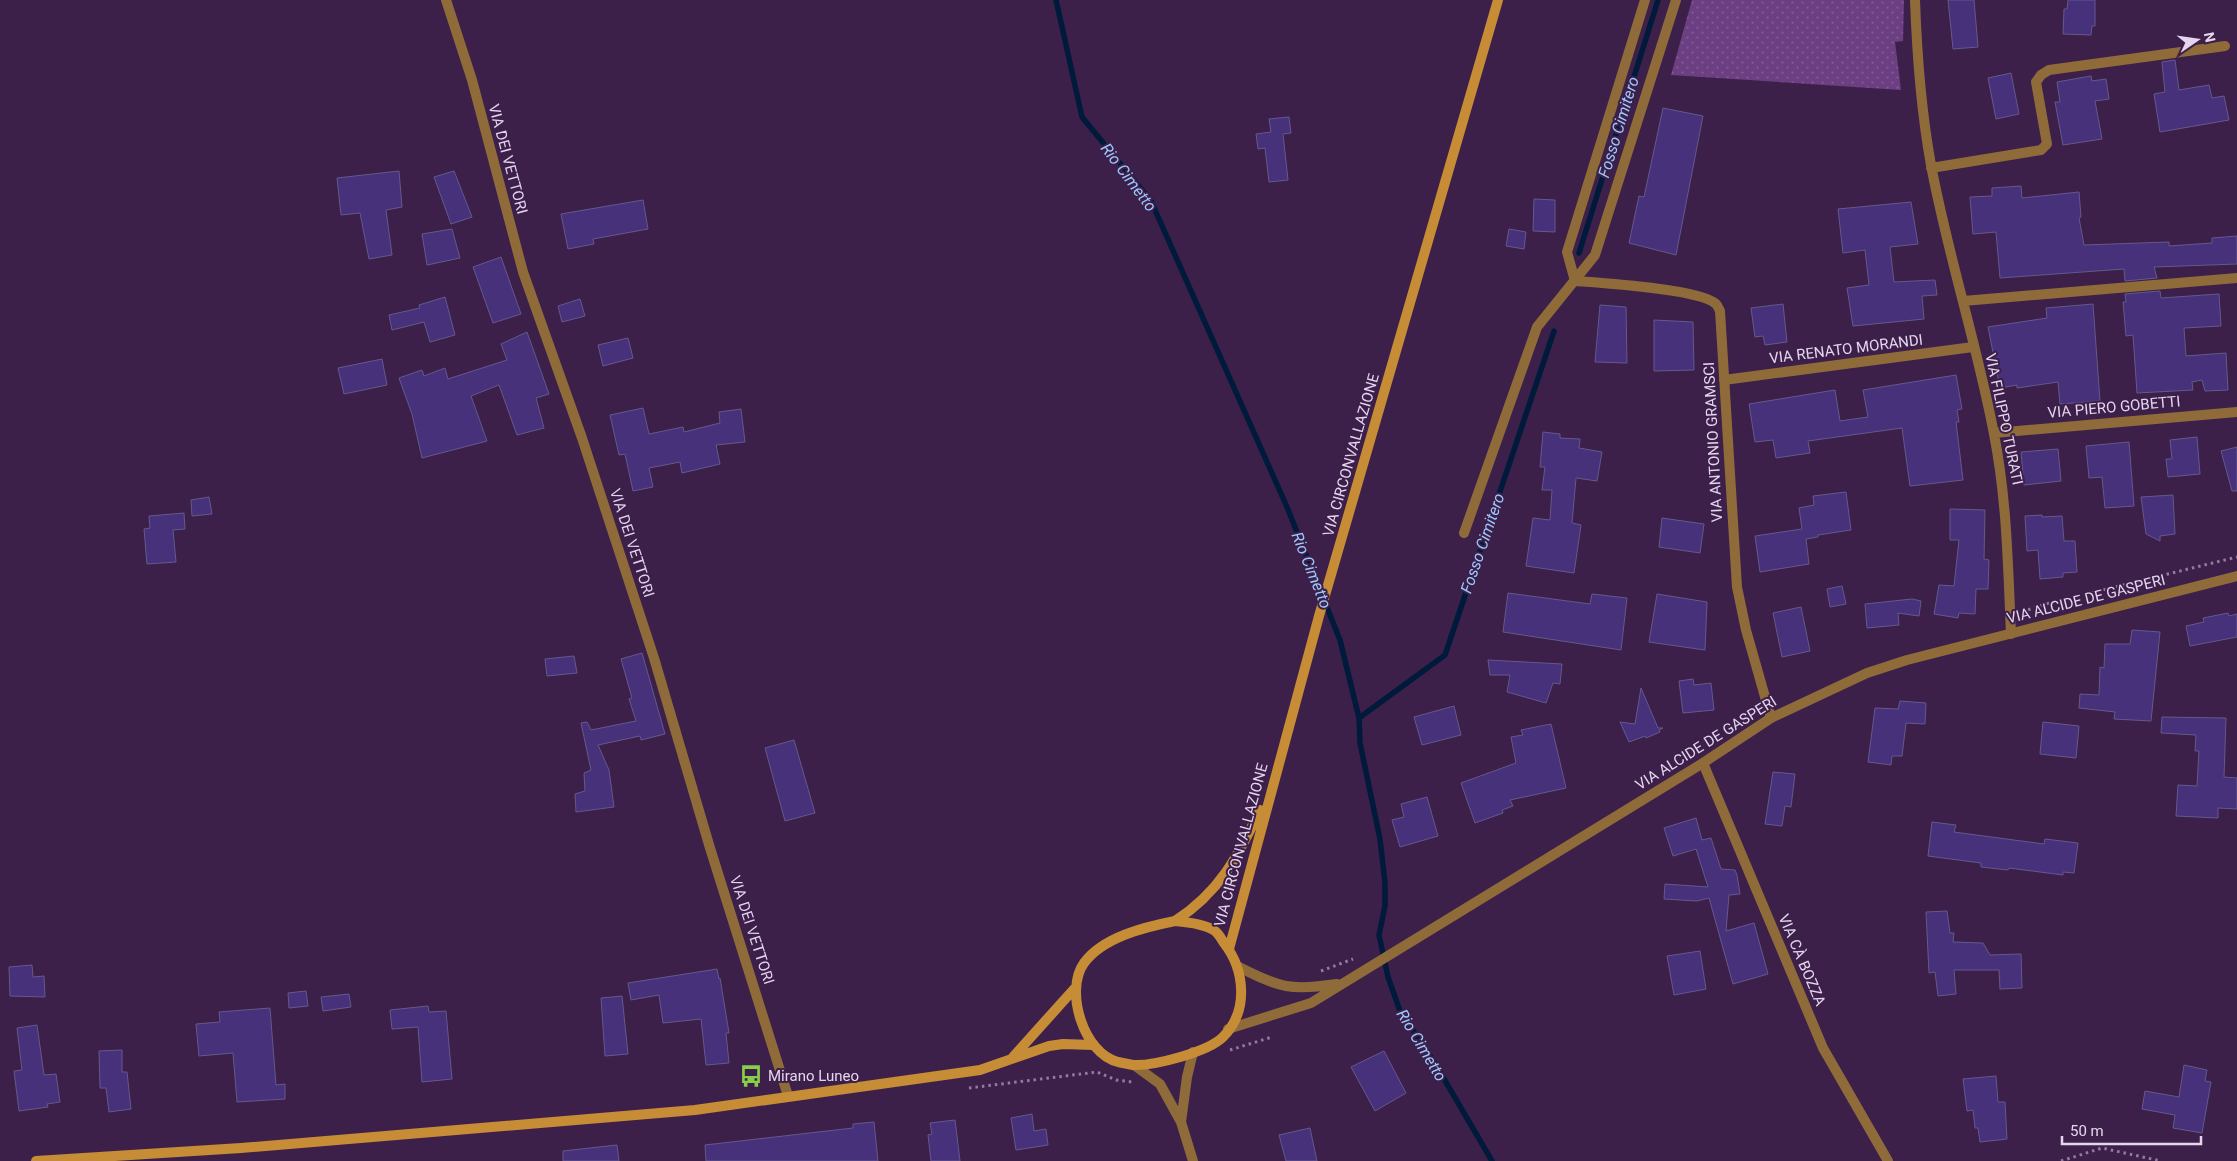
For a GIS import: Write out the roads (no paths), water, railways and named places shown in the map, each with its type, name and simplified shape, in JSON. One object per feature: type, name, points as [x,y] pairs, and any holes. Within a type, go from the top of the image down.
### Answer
[{"type":"main road","name":"VIA CIRCONVALLAZIONE","points":[[1228,949],[1319,616],[1498,0]]},
{"type":"main road","points":[[1012,1058],[1075,988],[1083,964],[1098,949],[1116,939],[1156,924],[1175,920],[1197,907],[1232,866],[1272,786]]},
{"type":"main road","points":[[1075,988],[1080,1019],[1093,1045],[1113,1060],[1134,1065],[1165,1060],[1193,1052],[1223,1037],[1241,1002],[1242,980],[1239,967],[1215,931],[1194,923],[1175,920]]},
{"type":"main road","points":[[36,1161],[241,1148],[695,1110],[980,1070],[1012,1058],[1063,1044],[1093,1045]]},
{"type":"street","name":"VIA DEI VETTORI","points":[[446,0],[472,80],[523,272],[582,438],[654,658],[710,848],[788,1096]]},
{"type":"street","points":[[1576,281],[1568,252],[1645,0]]},
{"type":"street","points":[[1464,534],[1537,327],[1576,281],[1595,255],[1676,0]]},
{"type":"street","name":"VIA FILIPPO TURATI","points":[[1915,0],[1917,64],[1932,168],[1994,433],[2005,500],[2011,634]]},
{"type":"street","points":[[1932,168],[2041,150],[2047,144],[2036,82],[2041,74],[2050,70],[2224,46]]},
{"type":"street","points":[[1963,301],[2237,278]]},
{"type":"street","name":"VIA ANTONIO GRAMSCI","points":[[1576,281],[1638,286],[1697,297],[1716,304],[1720,311],[1737,587],[1746,630],[1771,718]]},
{"type":"street","name":"VIA RENATO MORANDI","points":[[1724,380],[1973,347]]},
{"type":"street","name":"VIA PIERO GOBETTI","points":[[1994,433],[2237,412]]},
{"type":"street","name":"VIA ALCIDE DE GASPERI","points":[[1228,1029],[1311,1003],[1414,938],[1703,763],[1771,718],[1867,673],[1907,660],[2237,576]]},
{"type":"street","name":"VIA CÀ BOZZA","points":[[1703,763],[1823,1048],[1888,1161]]},
{"type":"street","points":[[1239,967],[1285,988],[1310,988],[1340,984]]},
{"type":"street","points":[[1182,1122],[1187,1077],[1193,1052]]},
{"type":"street","points":[[1134,1065],[1160,1084],[1182,1122],[1193,1161]]},
{"type":"waterway","name":"Rio Cimetto","points":[[1056,0],[1082,117],[1151,201],[1287,507],[1340,640],[1359,718],[1360,743],[1380,839],[1385,883],[1385,906],[1379,935],[1388,977],[1400,1011],[1433,1060],[1492,1161]]},
{"type":"waterway","name":"Fosso Cimitero","points":[[1579,253],[1658,0]]},
{"type":"waterway","name":"Fosso Cimitero","points":[[1359,718],[1445,655],[1554,331]]},
{"type":"place","name":"Mirano Luneo","points":[[751,1076]]}]
